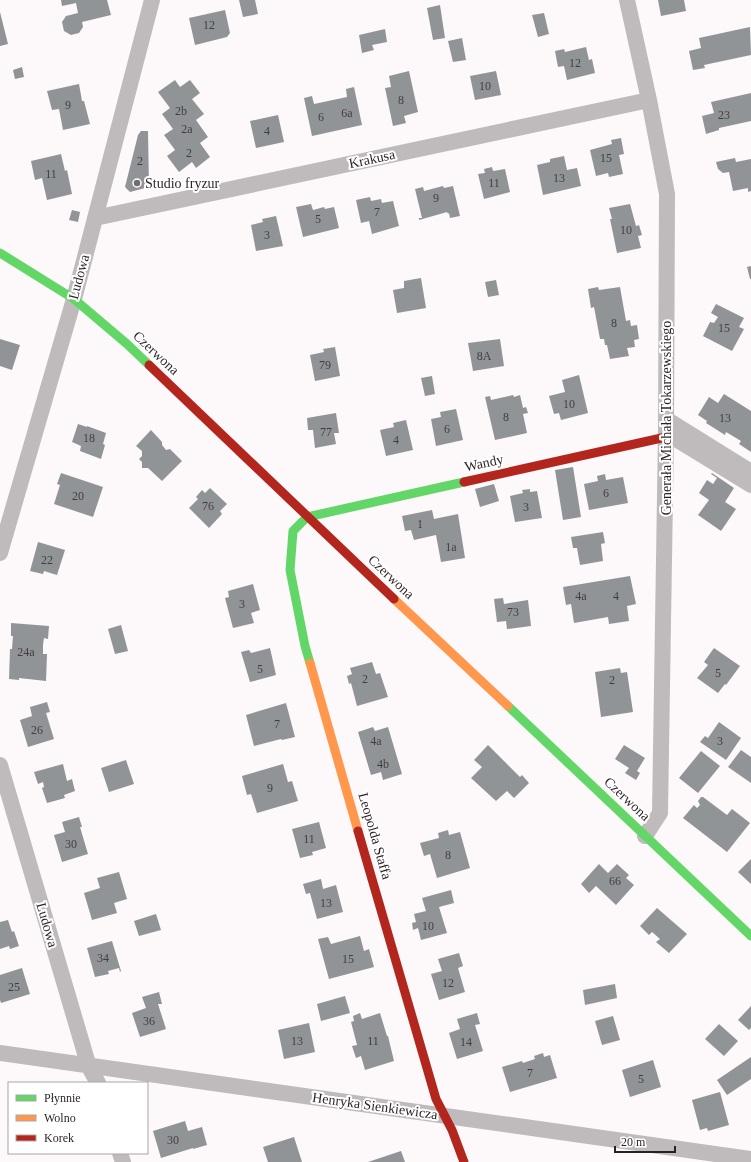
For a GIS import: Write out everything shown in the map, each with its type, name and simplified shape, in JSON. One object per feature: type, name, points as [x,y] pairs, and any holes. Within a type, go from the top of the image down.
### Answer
[{"type":"street","name":"Ludowa","points":[[0,553],[74,299],[152,0]]},
{"type":"street","name":"Generała Michała Tokarzewskiego","points":[[627,0],[649,100],[667,194],[666,430],[660,813],[645,836]]},
{"type":"street","name":"Krakusa","points":[[95,218],[649,100]]},
{"type":"street","name":"Czerwona","points":[[0,253],[74,299],[127,344],[751,936]]},
{"type":"street","points":[[666,430],[751,472]]},
{"type":"street","points":[[666,430],[751,485]]},
{"type":"street","name":"Wandy","points":[[307,516],[666,430]]},
{"type":"street","name":"Leopolda Staffa","points":[[307,516],[293,531],[290,570],[305,646],[436,1099],[460,1146],[464,1162]]},
{"type":"street","name":"Ludowa","points":[[0,765],[89,1066],[97,1082]]},
{"type":"street","name":"Henryka Sienkiewicza","points":[[0,1053],[751,1159]]},
{"type":"building","points":[[61,0],[107,0],[111,15],[82,22],[83,27],[79,33],[71,35],[64,31],[62,22],[66,16],[78,13],[76,3],[62,6]]},
{"type":"building","points":[[239,0],[255,0],[258,14],[243,17]]},
{"type":"building","points":[[658,0],[684,0],[686,11],[661,16]]},
{"type":"building","points":[[440,5],[445,38],[433,40],[427,8]]},
{"type":"building","points":[[225,10],[230,33],[227,37],[195,45],[189,18]]},
{"type":"building","points":[[0,12],[8,44],[0,46]]},
{"type":"building","points":[[544,13],[549,34],[538,37],[532,15]]},
{"type":"building","points":[[750,27],[751,55],[704,65],[705,68],[693,70],[689,51],[701,48],[699,38]]},
{"type":"building","points":[[385,29],[387,42],[372,45],[374,50],[362,53],[359,35]]},
{"type":"building","points":[[462,38],[466,60],[453,62],[448,41]]},
{"type":"building","points":[[586,47],[589,60],[592,59],[595,73],[567,80],[564,66],[558,67],[555,51],[564,49],[565,52]]},
{"type":"building","points":[[22,67],[24,77],[15,79],[13,70]]},
{"type":"building","points":[[409,71],[418,112],[404,116],[406,123],[393,126],[385,88],[391,87],[389,76]]},
{"type":"building","points":[[496,71],[501,95],[475,100],[470,76]]},
{"type":"building","points":[[175,80],[180,87],[190,80],[200,93],[192,99],[204,114],[196,120],[208,137],[200,143],[210,157],[196,168],[192,162],[179,172],[167,156],[175,150],[164,135],[173,129],[162,114],[170,108],[158,92]]},
{"type":"building","points":[[79,84],[82,101],[84,101],[90,124],[63,130],[59,109],[52,110],[47,91]]},
{"type":"building","points":[[354,87],[362,125],[312,136],[304,98],[312,96],[314,104],[347,97],[346,89]]},
{"type":"building","points":[[751,93],[751,121],[719,128],[719,130],[706,134],[702,116],[714,113],[711,102]]},
{"type":"building","points":[[278,115],[284,142],[256,148],[250,121]]},
{"type":"building","points":[[141,131],[148,131],[149,187],[130,192],[125,187],[138,135]]},
{"type":"building","points":[[621,138],[624,154],[619,155],[623,174],[609,177],[608,173],[596,176],[590,150],[612,144],[611,140]]},
{"type":"building","points":[[61,154],[65,171],[67,170],[72,194],[47,200],[42,178],[35,180],[31,161]]},
{"type":"building","points":[[564,156],[567,170],[577,168],[581,186],[543,195],[537,165],[550,162],[550,159]]},
{"type":"building","points":[[735,158],[736,162],[751,159],[751,191],[748,192],[748,188],[733,191],[729,172],[723,173],[718,169],[716,162]]},
{"type":"building","points":[[492,167],[493,171],[505,169],[510,192],[484,199],[478,174],[485,173],[484,169]]},
{"type":"building","points":[[443,186],[444,188],[453,186],[460,216],[450,218],[449,213],[448,214],[447,212],[419,220],[419,218],[422,218],[415,189],[423,187],[424,191]]},
{"type":"building","points":[[370,197],[371,201],[381,199],[382,203],[393,201],[399,226],[372,234],[369,221],[361,223],[356,200]]},
{"type":"building","points":[[311,204],[313,210],[324,207],[325,209],[334,207],[339,228],[303,237],[296,207]]},
{"type":"building","points":[[630,204],[636,226],[639,225],[642,235],[638,236],[641,248],[617,253],[609,208]]},
{"type":"building","points":[[72,210],[80,212],[78,222],[69,220]]},
{"type":"building","points":[[276,216],[283,246],[256,251],[251,225],[263,222],[262,219]]},
{"type":"building","points":[[751,266],[751,279],[750,279],[747,267]]},
{"type":"building","points":[[421,278],[426,308],[397,313],[393,290],[404,288],[404,281]]},
{"type":"building","points":[[496,280],[499,295],[488,297],[485,282]]},
{"type":"building","points":[[598,287],[599,290],[620,287],[626,321],[630,320],[631,326],[637,325],[639,339],[634,340],[635,347],[627,348],[629,356],[610,359],[604,339],[600,339],[594,307],[591,308],[588,289]]},
{"type":"building","points":[[716,304],[744,318],[739,327],[744,329],[732,351],[703,336],[710,322],[714,323],[718,317],[711,313]]},
{"type":"building","points":[[0,339],[20,345],[12,370],[0,366]]},
{"type":"building","points":[[500,339],[504,366],[473,371],[468,343]]},
{"type":"building","points":[[335,347],[340,376],[315,381],[310,355],[324,352],[323,349]]},
{"type":"building","points":[[579,375],[588,413],[561,420],[559,413],[554,414],[549,396],[565,392],[562,380]]},
{"type":"building","points":[[432,376],[435,394],[425,396],[421,378]]},
{"type":"building","points":[[724,394],[751,411],[751,452],[739,444],[741,441],[726,432],[725,435],[706,423],[707,421],[698,415],[709,397],[718,403]]},
{"type":"building","points":[[513,395],[514,397],[520,395],[523,408],[526,407],[528,413],[523,414],[527,433],[495,440],[485,397],[490,396],[491,400]]},
{"type":"building","points":[[456,409],[463,440],[436,446],[431,419],[441,417],[440,412]]},
{"type":"building","points":[[336,413],[339,433],[334,433],[336,444],[315,448],[313,430],[308,430],[307,418]]},
{"type":"building","points":[[406,420],[413,450],[386,456],[380,430],[394,427],[393,423]]},
{"type":"building","points":[[78,424],[106,433],[103,444],[105,445],[101,459],[80,451],[81,446],[72,442]]},
{"type":"building","points":[[151,430],[162,442],[162,445],[166,450],[170,449],[182,461],[162,481],[148,468],[142,468],[142,462],[139,459],[142,456],[142,451],[136,446]]},
{"type":"building","points":[[573,467],[581,517],[563,520],[555,470]]},
{"type":"building","points":[[61,473],[103,487],[93,517],[54,504],[60,485],[57,484]]},
{"type":"building","points":[[712,473],[734,488],[725,502],[736,509],[721,531],[698,515],[709,500],[699,493],[707,480],[713,484],[717,478],[711,474]]},
{"type":"building","points":[[605,474],[606,480],[623,477],[628,503],[589,510],[584,484],[598,481],[597,476]]},
{"type":"building","points":[[494,484],[499,501],[480,507],[475,489]]},
{"type":"building","points":[[210,488],[227,504],[220,511],[222,514],[209,528],[189,508],[198,499],[196,497],[202,490],[205,493]]},
{"type":"building","points":[[530,489],[530,492],[537,491],[542,518],[515,522],[510,496],[523,493],[522,490]]},
{"type":"building","points":[[432,510],[434,519],[458,514],[465,558],[441,562],[436,535],[414,540],[411,530],[405,531],[402,516]]},
{"type":"building","points":[[603,532],[605,543],[601,544],[603,561],[580,565],[577,548],[573,548],[571,537]]},
{"type":"building","points":[[38,542],[65,550],[57,575],[44,571],[43,574],[30,571]]},
{"type":"building","points":[[630,576],[636,604],[627,606],[629,621],[609,624],[608,617],[574,623],[571,604],[566,605],[563,587]]},
{"type":"building","points":[[253,584],[260,610],[251,613],[254,623],[233,628],[225,598],[229,597],[228,591]]},
{"type":"building","points":[[503,598],[504,604],[528,600],[531,626],[507,629],[506,621],[497,622],[494,599]]},
{"type":"building","points":[[11,623],[49,626],[48,639],[44,638],[43,645],[43,654],[47,654],[46,681],[19,678],[19,680],[9,679],[10,649],[12,649],[13,636],[11,636]]},
{"type":"building","points":[[121,625],[128,651],[115,654],[108,629]]},
{"type":"building","points":[[270,648],[276,675],[250,682],[241,652],[249,650],[251,653]]},
{"type":"building","points":[[714,648],[740,666],[718,693],[697,678],[708,665],[704,662]]},
{"type":"building","points":[[372,662],[376,674],[380,673],[388,697],[357,706],[351,683],[349,684],[347,676],[352,674],[350,668]]},
{"type":"building","points":[[620,668],[621,673],[627,672],[633,712],[601,717],[595,672]]},
{"type":"building","points":[[47,702],[50,712],[46,713],[54,739],[28,747],[20,720],[32,716],[30,707]]},
{"type":"building","points":[[286,703],[295,737],[254,746],[246,715]]},
{"type":"building","points":[[719,722],[741,738],[726,760],[700,742],[705,736],[708,738]]},
{"type":"building","points":[[373,727],[375,731],[388,727],[402,774],[383,780],[381,772],[371,775],[358,732]]},
{"type":"building","points":[[488,745],[520,777],[522,775],[529,783],[514,798],[507,791],[496,801],[471,778],[482,767],[474,760]]},
{"type":"building","points":[[624,745],[645,758],[637,771],[640,773],[636,780],[625,773],[629,768],[615,759]]},
{"type":"building","points":[[741,750],[751,757],[751,783],[728,767]]},
{"type":"building","points":[[701,751],[720,766],[698,793],[679,778]]},
{"type":"building","points":[[126,760],[134,784],[109,792],[101,768]]},
{"type":"building","points":[[63,764],[67,781],[72,779],[75,791],[64,795],[65,798],[47,803],[42,788],[44,787],[43,782],[38,784],[34,772]]},
{"type":"building","points":[[283,764],[288,782],[292,781],[298,801],[257,813],[251,794],[247,795],[242,776]]},
{"type":"building","points":[[701,797],[727,815],[732,809],[750,823],[727,852],[683,818],[694,805],[697,808],[700,805],[698,801]]},
{"type":"building","points":[[79,817],[82,827],[80,827],[88,854],[62,862],[54,835],[65,832],[62,822]]},
{"type":"building","points":[[319,822],[326,848],[312,852],[313,855],[300,858],[292,829]]},
{"type":"building","points":[[448,830],[449,835],[460,832],[470,868],[437,878],[430,854],[424,856],[420,843],[439,838],[438,833]]},
{"type":"building","points":[[751,859],[751,884],[738,872]]},
{"type":"building","points":[[599,864],[608,873],[617,864],[629,875],[626,878],[634,885],[616,905],[596,886],[589,893],[581,884]]},
{"type":"building","points":[[119,872],[127,899],[114,903],[117,913],[92,920],[84,893],[100,888],[97,878]]},
{"type":"building","points":[[321,879],[323,889],[336,885],[343,912],[317,919],[310,893],[306,894],[303,884]]},
{"type":"building","points":[[451,890],[454,903],[439,907],[447,933],[421,940],[418,928],[413,930],[412,923],[416,922],[414,914],[426,911],[422,898]]},
{"type":"building","points":[[657,908],[687,934],[669,953],[656,942],[660,939],[652,932],[649,935],[640,926]]},
{"type":"building","points":[[156,914],[161,930],[139,936],[134,921]]},
{"type":"building","points":[[8,920],[12,932],[14,931],[19,946],[10,949],[9,946],[0,949],[0,922]]},
{"type":"building","points":[[360,936],[364,951],[369,949],[374,967],[329,979],[318,939],[328,937],[331,944]]},
{"type":"building","points":[[112,941],[121,971],[120,972],[119,968],[108,971],[109,974],[95,977],[87,948]]},
{"type":"building","points":[[459,953],[463,966],[458,968],[465,992],[439,1000],[431,974],[442,971],[438,959]]},
{"type":"building","points":[[22,968],[30,994],[1,1003],[0,975]]},
{"type":"building","points":[[615,984],[617,998],[585,1005],[583,990]]},
{"type":"building","points":[[159,992],[162,1004],[158,1004],[166,1029],[140,1037],[132,1013],[146,1008],[142,997]]},
{"type":"building","points":[[345,996],[350,1013],[321,1021],[317,1004]]},
{"type":"building","points":[[751,1006],[751,1028],[749,1030],[738,1020]]},
{"type":"building","points":[[360,1013],[362,1019],[380,1013],[388,1036],[394,1061],[365,1070],[361,1056],[356,1058],[352,1046],[357,1045],[351,1022],[354,1021],[353,1016]]},
{"type":"building","points":[[477,1013],[480,1024],[475,1025],[483,1051],[457,1059],[449,1033],[460,1029],[457,1019]]},
{"type":"building","points":[[613,1016],[620,1040],[602,1045],[595,1021]]},
{"type":"building","points":[[309,1023],[315,1052],[284,1059],[278,1030]]},
{"type":"building","points":[[719,1024],[738,1041],[724,1056],[705,1039]]},
{"type":"building","points":[[543,1053],[544,1057],[550,1055],[557,1078],[510,1092],[502,1067],[535,1059],[534,1056]]},
{"type":"building","points":[[751,1057],[751,1079],[727,1095],[717,1080]]},
{"type":"building","points":[[653,1060],[661,1087],[630,1097],[622,1070]]},
{"type":"building","points":[[720,1092],[729,1125],[708,1131],[707,1128],[700,1130],[692,1100]]},
{"type":"building","points":[[185,1121],[188,1131],[202,1127],[207,1145],[161,1158],[153,1131]]},
{"type":"building","points":[[294,1137],[302,1162],[268,1162],[263,1147]]},
{"type":"building","points":[[401,1151],[405,1162],[368,1162]]},
{"type":"traffic: fast","points":[[0,253],[74,299],[127,344],[149,365]]},
{"type":"traffic: fast","points":[[310,663],[305,646],[290,570],[293,531],[307,517],[464,482]]},
{"type":"traffic: fast","points":[[508,706],[751,936]]},
{"type":"traffic: slow","points":[[394,599],[508,706]]},
{"type":"traffic: slow","points":[[310,663],[358,831]]},
{"type":"traffic: jam","points":[[149,365],[394,599]]},
{"type":"traffic: jam","points":[[464,482],[666,437]]},
{"type":"traffic: jam","points":[[358,831],[436,1099],[452,1130],[464,1162]]},
{"type":"place","name":"Studio fryzur","points":[[137,183]]}]
